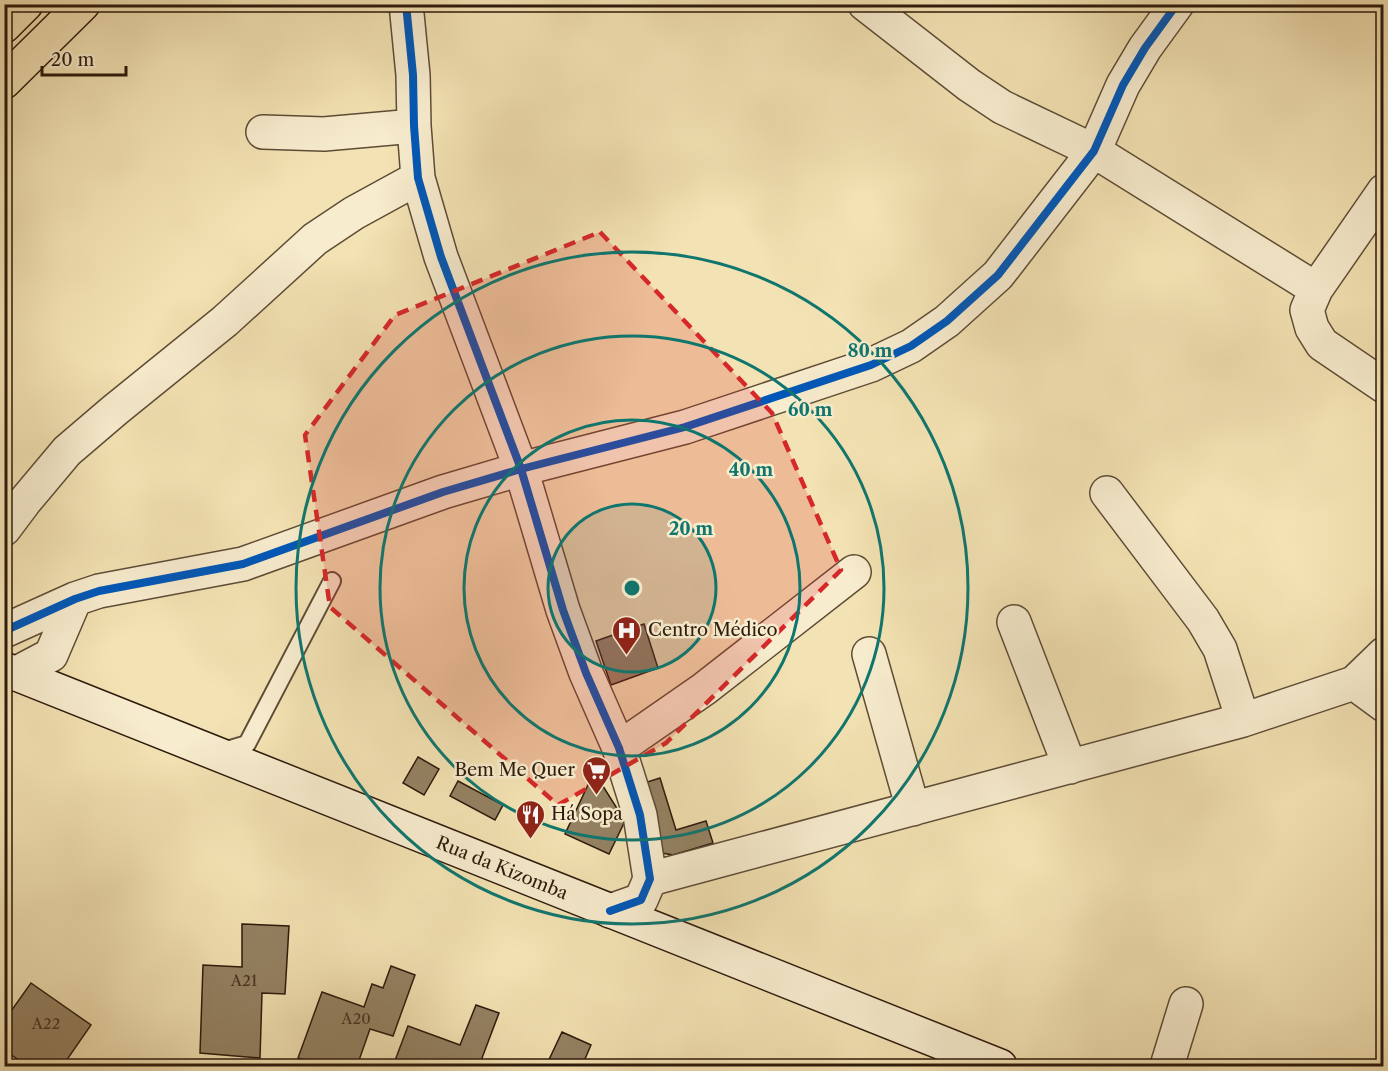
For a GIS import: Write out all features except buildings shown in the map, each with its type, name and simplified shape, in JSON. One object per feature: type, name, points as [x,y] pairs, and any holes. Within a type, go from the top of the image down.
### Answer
[{"type":"highway","points":[[4,26],[26,4]]},
{"type":"highway","points":[[4,82],[83,4]]},
{"type":"street","points":[[406,4],[413,75],[418,178],[441,257],[521,469],[563,610],[586,673],[619,748],[640,815],[650,879],[641,900],[610,911]]},
{"type":"street","points":[[865,4],[969,85],[1002,107],[1094,151],[1316,289]]},
{"type":"street","points":[[4,631],[75,599],[99,591],[243,564],[443,492],[521,469],[685,427],[871,365],[911,345],[947,321],[998,275],[1094,151],[1124,85],[1145,48],[1177,4]]},
{"type":"street","points":[[263,132],[324,134],[414,126]]},
{"type":"street","points":[[4,530],[25,501],[67,452],[225,321],[315,239],[354,213],[418,178]]},
{"type":"street","points":[[1383,191],[1316,289],[1307,310],[1312,328],[1322,344],[1383,386]]},
{"type":"street","points":[[1107,493],[1203,620],[1220,649],[1243,720]]},
{"type":"street","points":[[619,748],[704,689],[854,572]]},
{"type":"street","points":[[10,671],[51,655],[75,599]]},
{"type":"street","points":[[1014,622],[1070,767]]},
{"type":"street","points":[[869,654],[913,809]]},
{"type":"street","points":[[650,879],[1243,720],[1354,684],[1383,654]]},
{"type":"street","name":"Rua da Kizomba","points":[[10,671],[1000,1066]]},
{"type":"street","points":[[1354,684],[1383,705]]},
{"type":"street","points":[[1167,1066],[1186,1005]]},
{"type":"lane","points":[[215,753],[247,744],[332,581]]},
{"type":"highlighted area","points":[[600,232],[772,413],[841,570],[666,743],[558,805],[330,607],[305,435],[395,315]]},
{"type":"cycle path","points":[[406,4],[413,75],[418,178],[441,257],[521,469],[563,610],[586,673],[619,748],[640,815],[650,879],[641,900],[610,911]]},
{"type":"cycle path","points":[[4,631],[75,599],[99,591],[243,564],[443,492],[521,469],[685,427],[871,365],[911,346],[947,321],[998,275],[1094,151],[1123,85],[1145,48],[1177,4]]},
{"type":"place","name":"Centro Médico","points":[[627,656]]},
{"type":"place","name":"Bem Me Quer","points":[[596,796]]},
{"type":"place","name":"Há Sopa","points":[[530,840]]}]
